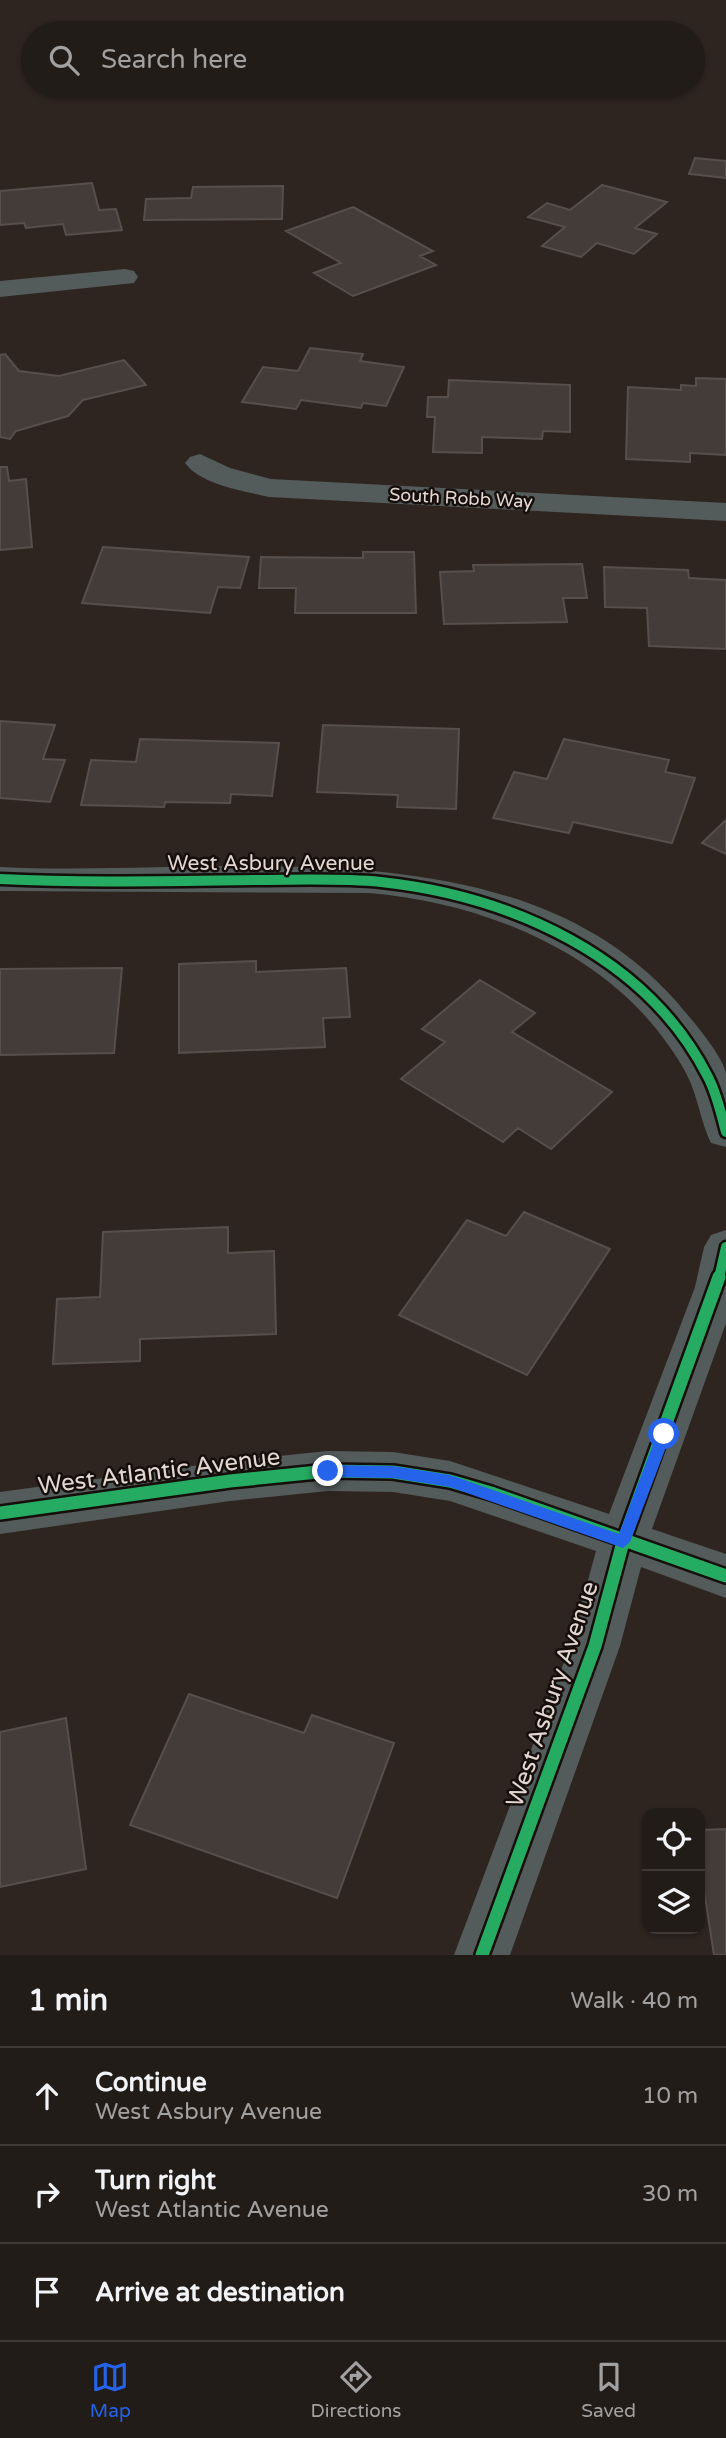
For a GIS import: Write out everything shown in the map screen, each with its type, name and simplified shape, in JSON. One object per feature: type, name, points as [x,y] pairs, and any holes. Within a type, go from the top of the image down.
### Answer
[{"type":"street","points":[[0,289],[125,277]]},
{"type":"street","name":"South Robb Way","points":[[200,463],[220,474],[269,488],[726,512]]},
{"type":"street","name":"West Asbury Avenue","points":[[0,879],[115,883],[381,881],[447,893],[499,909],[553,929],[640,986],[681,1033],[709,1077],[726,1132]]},
{"type":"street","name":"West Asbury Avenue","points":[[482,1955],[595,1646],[623,1542],[717,1287],[726,1247]]},
{"type":"street","name":"West Atlantic Avenue","points":[[0,1513],[230,1481],[328,1471],[393,1472],[450,1481],[726,1576]]},
{"type":"building","points":[[695,158],[726,161],[726,178],[689,174]]},
{"type":"building","points":[[92,183],[99,210],[116,209],[122,230],[66,235],[63,224],[26,228],[24,223],[0,225],[0,191]]},
{"type":"building","points":[[602,185],[667,202],[635,228],[657,234],[634,254],[597,243],[581,257],[542,246],[565,227],[528,217],[547,203],[570,210]]},
{"type":"building","points":[[283,186],[282,219],[144,220],[146,199],[191,198],[193,187]]},
{"type":"building","points":[[353,207],[433,251],[420,256],[436,265],[353,296],[314,273],[341,263],[286,231]]},
{"type":"building","points":[[310,348],[363,354],[360,361],[404,367],[386,406],[363,403],[361,408],[301,400],[296,409],[242,402],[263,367],[298,371]]},
{"type":"building","points":[[5,354],[19,371],[59,376],[124,360],[146,385],[83,400],[68,416],[16,431],[10,439],[0,437],[0,355]]},
{"type":"building","points":[[696,378],[726,379],[726,455],[690,453],[690,462],[626,459],[628,387],[681,390],[681,385],[696,386]]},
{"type":"building","points":[[449,380],[570,385],[570,432],[543,431],[542,439],[482,437],[482,453],[433,452],[435,417],[427,417],[428,397],[448,397]]},
{"type":"building","points":[[0,467],[7,467],[9,481],[26,479],[32,547],[0,550]]},
{"type":"building","points":[[103,547],[249,557],[240,588],[218,587],[210,613],[82,603]]},
{"type":"building","points":[[363,552],[414,552],[416,613],[295,613],[296,588],[259,588],[261,557],[363,558]]},
{"type":"building","points":[[582,564],[587,598],[563,598],[567,622],[444,624],[440,572],[474,571],[473,565]]},
{"type":"building","points":[[604,567],[688,570],[689,578],[726,580],[726,649],[649,646],[647,608],[605,607]]},
{"type":"building","points":[[0,721],[55,725],[43,759],[65,760],[50,802],[0,798]]},
{"type":"building","points":[[323,725],[459,729],[456,809],[397,807],[398,795],[317,792]]},
{"type":"building","points":[[140,739],[279,743],[272,796],[231,794],[230,803],[165,802],[164,807],[81,805],[91,760],[136,762]]},
{"type":"building","points":[[564,739],[669,760],[665,772],[695,778],[672,843],[573,822],[569,833],[493,818],[514,772],[547,779]]},
{"type":"building","points":[[726,820],[726,854],[702,843]]},
{"type":"building","points":[[256,961],[256,972],[346,968],[350,1017],[323,1018],[325,1047],[179,1053],[179,964]]},
{"type":"building","points":[[122,968],[114,1053],[0,1055],[0,969]]},
{"type":"building","points":[[480,980],[535,1013],[512,1032],[612,1092],[551,1149],[518,1128],[503,1142],[401,1079],[445,1042],[422,1029]]},
{"type":"building","points":[[524,1212],[610,1249],[527,1375],[399,1315],[467,1220],[506,1236]]},
{"type":"building","points":[[228,1227],[228,1253],[274,1251],[276,1334],[140,1339],[140,1361],[53,1364],[57,1299],[100,1297],[103,1232]]},
{"type":"building","points":[[189,1694],[304,1733],[312,1715],[394,1743],[337,1898],[130,1825]]},
{"type":"building","points":[[66,1718],[86,1869],[0,1887],[0,1732]]},
{"type":"building","points":[[726,1829],[726,1955],[714,1955],[705,1897],[705,1830]]},
{"type":"cycle path","points":[[0,879],[105,882],[356,880],[429,889],[477,900],[525,917],[570,939],[612,966],[650,997],[682,1034],[708,1076],[726,1132]]},
{"type":"cycle path","points":[[482,1955],[595,1646],[623,1542],[717,1287],[726,1247]]},
{"type":"cycle path","points":[[0,1513],[230,1481],[328,1471],[393,1472],[450,1481],[491,1493],[726,1576]]},
{"type":"route","points":[[328,1471],[393,1472],[450,1481],[491,1493],[623,1542],[664,1434]]}]
